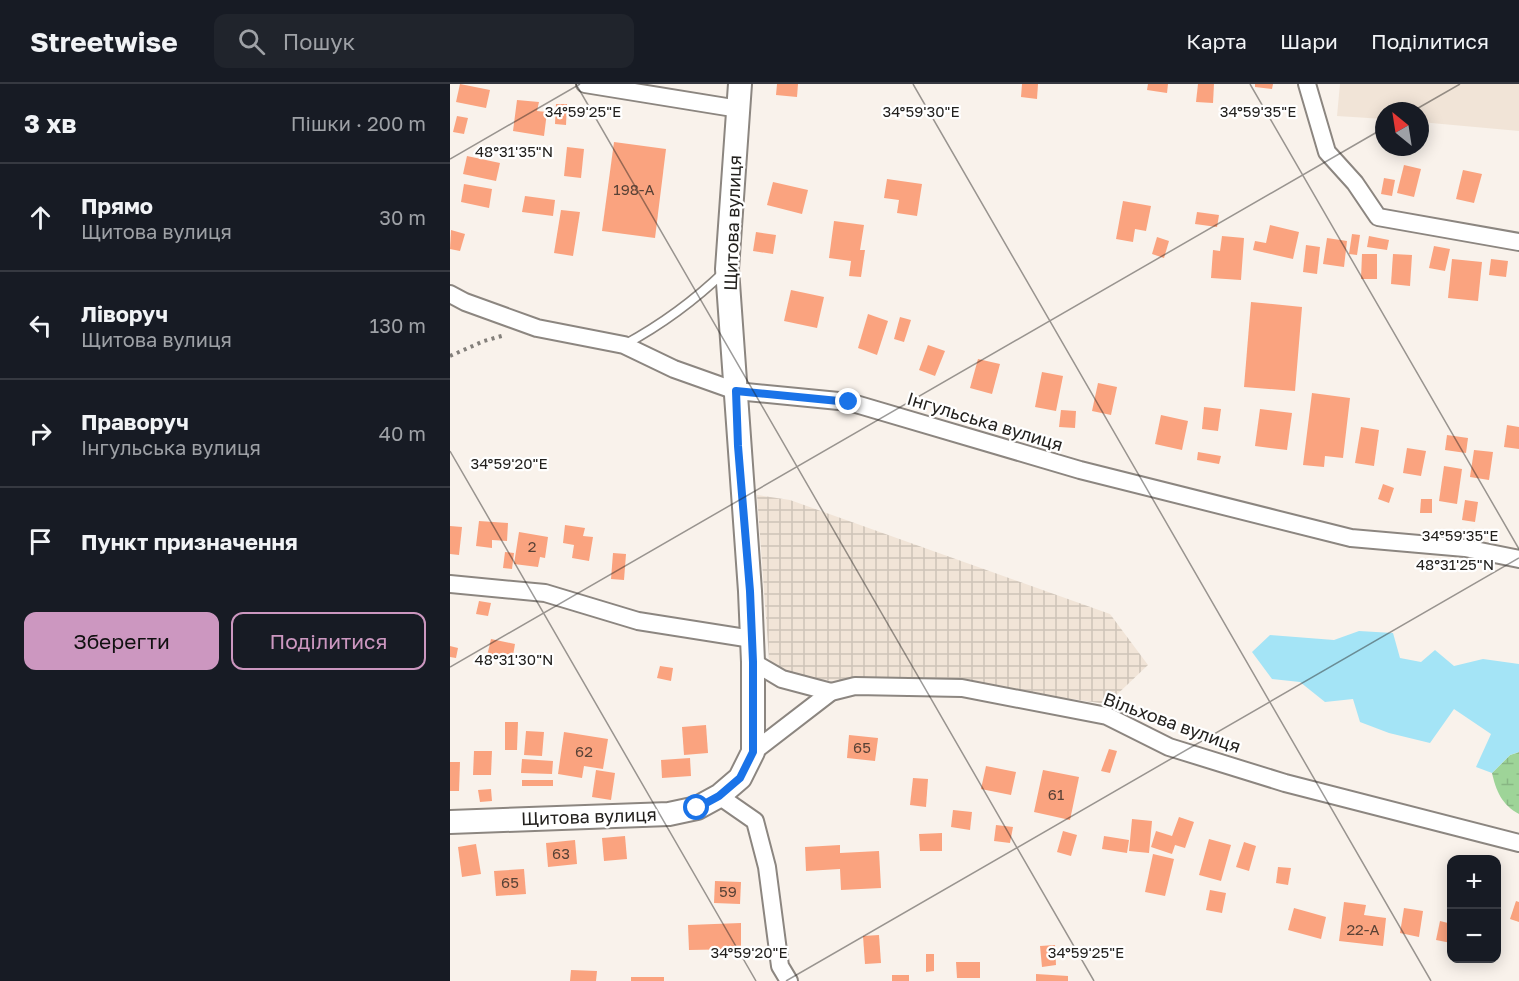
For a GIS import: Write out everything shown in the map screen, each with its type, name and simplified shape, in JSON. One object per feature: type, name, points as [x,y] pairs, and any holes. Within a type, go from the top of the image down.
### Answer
[{"type":"street","points":[[585,84],[739,109]]},
{"type":"street","name":"Щитова вулиця","points":[[450,822],[669,814],[697,808],[719,796],[740,778],[753,752],[752,639],[727,269],[740,84]]},
{"type":"street","points":[[1307,84],[1327,152],[1355,183],[1378,218],[1519,242]]},
{"type":"street","name":"Інгульська вулиця","points":[[450,294],[465,302],[537,328],[624,345],[674,369],[736,391],[849,402],[1080,470],[1351,538],[1465,548],[1519,559]]},
{"type":"street","points":[[450,584],[545,593],[638,621],[752,639]]},
{"type":"street","points":[[753,662],[782,679],[831,692]]},
{"type":"street","name":"Вільхова вулиця","points":[[753,752],[831,692],[855,686],[962,687],[1107,716],[1170,747],[1285,783],[1519,843]]},
{"type":"street","points":[[719,796],[755,821],[767,867],[780,966],[789,981]]},
{"type":"lane","points":[[624,345],[680,311],[727,269]]},
{"type":"path","points":[[450,356],[484,341],[537,328]]},
{"type":"shaded area","points":[[1340,84],[1519,84],[1519,131],[1429,123],[1429,102],[1375,102],[1375,118],[1337,116]]},
{"type":"shaded area","points":[[757,495],[790,500],[1110,614],[1148,665],[1107,704],[956,683],[802,681],[784,675],[769,659]]},
{"type":"green space","points":[[1519,752],[1519,814],[1501,797],[1492,773],[1510,755]]},
{"type":"water","points":[[1359,631],[1393,633],[1400,658],[1421,662],[1435,650],[1454,666],[1483,659],[1519,664],[1519,752],[1510,755],[1492,773],[1476,767],[1491,734],[1454,709],[1430,743],[1389,733],[1360,722],[1353,699],[1325,702],[1300,682],[1272,679],[1252,652],[1270,635],[1334,640]]},
{"type":"building","points":[[460,84],[490,90],[486,108],[456,102]]},
{"type":"building","points":[[777,84],[798,84],[797,97],[776,95]]},
{"type":"building","points":[[1022,84],[1038,84],[1037,99],[1021,97]]},
{"type":"building","points":[[1148,84],[1168,84],[1167,93],[1147,90]]},
{"type":"building","points":[[1198,84],[1214,84],[1213,103],[1196,102]]},
{"type":"building","points":[[1255,84],[1273,84],[1272,89],[1255,87]]},
{"type":"building","points":[[517,100],[539,102],[537,111],[547,112],[544,136],[513,131]]},
{"type":"building","points":[[556,104],[567,104],[566,125],[555,124]]},
{"type":"building","points":[[457,116],[468,118],[464,134],[453,132]]},
{"type":"building","points":[[614,142],[666,149],[655,238],[602,231]]},
{"type":"building","points":[[567,147],[584,149],[581,178],[564,176]]},
{"type":"building","points":[[467,156],[500,163],[496,181],[463,174]]},
{"type":"building","points":[[1404,165],[1421,169],[1414,197],[1397,193]]},
{"type":"building","points":[[1463,170],[1482,174],[1474,203],[1456,199]]},
{"type":"building","points":[[1384,178],[1395,180],[1392,196],[1381,194]]},
{"type":"building","points":[[887,179],[922,184],[917,216],[897,213],[899,200],[884,198]]},
{"type":"building","points":[[773,182],[808,190],[802,214],[767,205]]},
{"type":"building","points":[[464,184],[492,189],[489,208],[461,202]]},
{"type":"building","points":[[525,196],[555,200],[553,216],[522,212]]},
{"type":"building","points":[[1123,201],[1151,206],[1146,231],[1135,229],[1133,242],[1116,239]]},
{"type":"building","points":[[561,210],[580,212],[573,256],[554,253]]},
{"type":"building","points":[[1197,212],[1219,215],[1217,227],[1195,224]]},
{"type":"building","points":[[834,221],[864,225],[860,250],[865,250],[861,277],[849,276],[851,261],[829,258]]},
{"type":"building","points":[[1270,225],[1299,232],[1293,259],[1253,250],[1255,241],[1266,243]]},
{"type":"building","points":[[451,230],[465,234],[460,251],[450,249]]},
{"type":"building","points":[[756,232],[776,235],[773,254],[753,251]]},
{"type":"building","points":[[1352,234],[1360,235],[1357,255],[1349,254]]},
{"type":"building","points":[[1222,236],[1244,238],[1241,280],[1211,278],[1213,250],[1220,251]]},
{"type":"building","points":[[1369,236],[1389,240],[1387,250],[1367,247]]},
{"type":"building","points":[[1157,237],[1169,241],[1164,258],[1152,254]]},
{"type":"building","points":[[1327,238],[1347,241],[1344,267],[1323,264]]},
{"type":"building","points":[[1306,245],[1320,247],[1317,274],[1303,272]]},
{"type":"building","points":[[1434,246],[1450,249],[1445,271],[1429,268]]},
{"type":"building","points":[[1362,254],[1377,254],[1377,279],[1361,279]]},
{"type":"building","points":[[1393,254],[1412,255],[1410,286],[1391,284]]},
{"type":"building","points":[[1452,259],[1482,262],[1478,301],[1448,298]]},
{"type":"building","points":[[1491,259],[1508,261],[1506,277],[1489,275]]},
{"type":"building","points":[[791,290],[824,297],[817,328],[784,321]]},
{"type":"building","points":[[1251,302],[1302,307],[1295,391],[1244,387]]},
{"type":"building","points":[[868,314],[888,321],[877,355],[858,348]]},
{"type":"building","points":[[900,317],[911,320],[904,342],[894,339]]},
{"type":"building","points":[[928,345],[945,351],[935,376],[919,370]]},
{"type":"building","points":[[978,359],[1000,364],[992,394],[970,388]]},
{"type":"building","points":[[1042,372],[1063,376],[1056,411],[1035,407]]},
{"type":"building","points":[[1098,383],[1117,387],[1111,415],[1092,411]]},
{"type":"building","points":[[1312,393],[1350,398],[1343,458],[1325,456],[1324,467],[1303,465]]},
{"type":"building","points":[[1204,407],[1221,409],[1218,431],[1202,429]]},
{"type":"building","points":[[1260,409],[1292,413],[1287,450],[1255,446]]},
{"type":"building","points":[[1061,410],[1076,411],[1075,428],[1059,427]]},
{"type":"building","points":[[1161,415],[1188,421],[1182,450],[1155,444]]},
{"type":"building","points":[[1507,425],[1519,427],[1519,449],[1504,447]]},
{"type":"building","points":[[1361,427],[1379,430],[1374,466],[1355,463]]},
{"type":"building","points":[[1447,435],[1468,438],[1466,453],[1445,450]]},
{"type":"building","points":[[1407,448],[1426,451],[1421,476],[1403,473]]},
{"type":"building","points":[[1474,450],[1493,452],[1489,480],[1470,477]]},
{"type":"building","points":[[1198,452],[1221,456],[1219,464],[1197,460]]},
{"type":"building","points":[[1444,466],[1462,469],[1457,504],[1439,501]]},
{"type":"building","points":[[1383,484],[1394,488],[1389,503],[1378,499]]},
{"type":"building","points":[[1421,499],[1432,499],[1432,513],[1420,513]]},
{"type":"building","points":[[1465,500],[1478,502],[1475,522],[1462,520]]},
{"type":"building","points":[[479,521],[508,523],[507,541],[492,540],[492,548],[476,546]]},
{"type":"building","points":[[565,525],[585,528],[583,536],[593,537],[589,561],[572,558],[574,545],[563,543]]},
{"type":"building","points":[[450,526],[462,527],[459,555],[450,554]]},
{"type":"building","points":[[519,532],[548,537],[545,558],[540,557],[538,567],[514,564]]},
{"type":"building","points":[[505,552],[514,553],[512,569],[503,568]]},
{"type":"building","points":[[613,553],[626,554],[624,580],[611,579]]},
{"type":"building","points":[[479,601],[491,603],[488,616],[476,614]]},
{"type":"building","points":[[491,639],[515,644],[512,661],[487,656]]},
{"type":"building","points":[[450,646],[458,648],[456,658],[450,657]]},
{"type":"building","points":[[660,666],[673,668],[671,681],[657,678]]},
{"type":"building","points":[[505,722],[518,722],[517,750],[505,750]]},
{"type":"building","points":[[706,725],[708,753],[684,755],[682,727]]},
{"type":"building","points":[[526,731],[544,732],[542,756],[524,755]]},
{"type":"building","points":[[564,732],[608,739],[603,769],[584,766],[582,778],[558,774]]},
{"type":"building","points":[[849,735],[878,738],[875,761],[847,758]]},
{"type":"building","points":[[1109,749],[1117,751],[1110,773],[1101,771]]},
{"type":"building","points":[[474,751],[492,751],[491,775],[473,775]]},
{"type":"building","points":[[690,758],[691,776],[662,778],[661,760]]},
{"type":"building","points":[[522,759],[553,761],[552,774],[521,773]]},
{"type":"building","points":[[450,762],[460,762],[459,791],[450,791]]},
{"type":"building","points":[[986,766],[1016,772],[1011,795],[981,789]]},
{"type":"building","points":[[596,770],[615,773],[611,800],[592,797]]},
{"type":"building","points":[[1043,770],[1079,777],[1070,820],[1034,812]]},
{"type":"building","points":[[913,778],[928,779],[926,807],[910,805]]},
{"type":"building","points":[[522,780],[553,780],[553,786],[522,786]]},
{"type":"building","points":[[491,789],[492,801],[480,802],[478,790]]},
{"type":"building","points":[[953,810],[972,812],[970,830],[951,827]]},
{"type":"building","points":[[1179,817],[1194,822],[1185,848],[1175,845],[1172,854],[1151,847],[1156,831],[1172,836]]},
{"type":"building","points":[[1132,819],[1152,821],[1149,853],[1129,851]]},
{"type":"building","points":[[996,825],[1013,827],[1010,843],[994,841]]},
{"type":"building","points":[[1063,831],[1077,835],[1071,856],[1057,852]]},
{"type":"building","points":[[942,833],[942,851],[920,851],[919,834]]},
{"type":"building","points":[[625,836],[627,859],[604,861],[602,838]]},
{"type":"building","points":[[1104,836],[1129,840],[1127,853],[1102,849]]},
{"type":"building","points":[[1209,839],[1231,845],[1221,881],[1199,875]]},
{"type":"building","points":[[575,840],[577,864],[548,867],[546,843]]},
{"type":"building","points":[[1244,842],[1256,846],[1249,871],[1236,867]]},
{"type":"building","points":[[476,844],[481,874],[462,877],[458,847]]},
{"type":"building","points":[[840,845],[840,853],[879,851],[881,888],[841,890],[840,869],[806,871],[805,847]]},
{"type":"building","points":[[1153,854],[1174,859],[1165,896],[1145,892]]},
{"type":"building","points":[[1278,867],[1291,868],[1288,885],[1276,883]]},
{"type":"building","points":[[524,869],[526,894],[496,896],[494,871]]},
{"type":"building","points":[[715,881],[741,882],[740,904],[714,903]]},
{"type":"building","points":[[1210,890],[1226,893],[1222,913],[1206,910]]},
{"type":"building","points":[[1516,901],[1519,902],[1519,922],[1510,919]]},
{"type":"building","points":[[1344,902],[1366,905],[1364,915],[1386,918],[1383,946],[1339,941]]},
{"type":"building","points":[[1294,908],[1326,917],[1321,939],[1288,930]]},
{"type":"building","points":[[1404,908],[1423,911],[1419,937],[1400,933]]},
{"type":"building","points":[[1440,921],[1447,923],[1447,942],[1436,940]]},
{"type":"building","points":[[741,923],[741,949],[689,950],[688,925]]},
{"type":"building","points":[[879,935],[881,963],[865,964],[863,936]]},
{"type":"building","points":[[1055,945],[1056,965],[1042,967],[1040,946]]},
{"type":"building","points":[[926,954],[934,954],[934,971],[926,972]]},
{"type":"building","points":[[956,962],[980,962],[980,978],[957,978]]},
{"type":"building","points":[[571,970],[597,971],[596,981],[570,981]]},
{"type":"building","points":[[1036,974],[1068,976],[1068,981],[1036,981]]},
{"type":"building","points":[[892,975],[909,975],[909,981],[892,981]]},
{"type":"building","points":[[631,977],[664,977],[664,981],[631,981]]},
{"type":"route","points":[[697,808],[719,796],[740,778],[753,752],[750,591],[738,446],[736,391],[849,402]]}]
